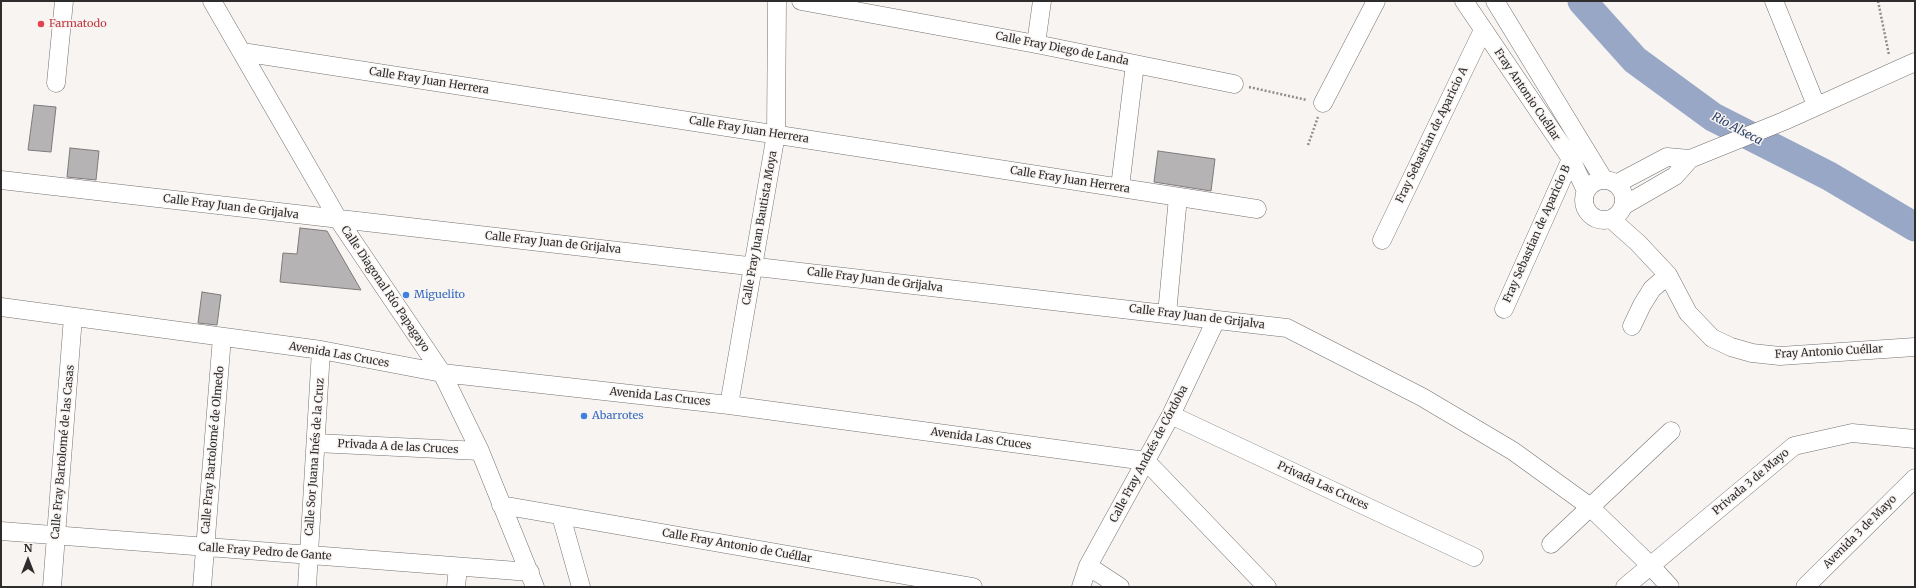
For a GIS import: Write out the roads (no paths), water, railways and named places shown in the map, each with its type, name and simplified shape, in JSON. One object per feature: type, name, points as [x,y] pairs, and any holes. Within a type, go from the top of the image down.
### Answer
[{"type":"street","points":[[56,83],[64,1]]},
{"type":"street","name":"Calle Diagonal Río Papagayo","points":[[212,1],[338,219],[442,373],[480,451],[501,505],[533,579]]},
{"type":"street","name":"Calle Fray Juan Bautista Moya","points":[[729,405],[776,134],[777,1]]},
{"type":"street","name":"Calle Fray Diego de Landa","points":[[801,1],[1036,44],[1234,84]]},
{"type":"street","points":[[1036,44],[1042,1]]},
{"type":"street","points":[[1323,103],[1376,1]]},
{"type":"street","name":"Fray Antonio Cuéllar","points":[[1464,1],[1571,159],[1586,191]]},
{"type":"street","name":"Fray Antonio Cuéllar","points":[[1495,1],[1610,182]]},
{"type":"street","points":[[1774,1],[1816,105]]},
{"type":"street","name":"Fray Sebastian de Aparicio A","points":[[1382,240],[1483,30]]},
{"type":"street","name":"Calle Fray Juan Herrera","points":[[242,52],[1257,209]]},
{"type":"street","points":[[1690,159],[1675,176],[1623,206],[1616,216],[1611,219],[1604,220],[1591,216],[1584,204],[1586,191],[1593,183],[1610,182],[1668,157],[1690,159],[1714,150],[1784,121],[1816,105],[1915,62]]},
{"type":"street","points":[[1120,187],[1135,64]]},
{"type":"street","name":"Fray Sebastian de Aparicio B","points":[[1504,309],[1571,159]]},
{"type":"street","name":"Calle Fray Juan de Grijalva","points":[[1,180],[1287,328],[1422,397],[1513,451],[1589,506],[1650,565],[1670,587]]},
{"type":"street","points":[[1610,182],[1623,193],[1623,206]]},
{"type":"street","points":[[1167,314],[1178,197]]},
{"type":"street","name":"Fray Antonio Cuéllar","points":[[1611,219],[1638,243],[1668,275],[1688,313],[1712,338],[1731,347],[1752,353],[1780,356],[1915,346]]},
{"type":"street","points":[[1632,326],[1652,289],[1668,275]]},
{"type":"street","name":"Avenida Las Cruces","points":[[1,307],[321,350],[442,373],[729,405],[1146,461]]},
{"type":"street","name":"Calle Fray Bartolomé de las Casas","points":[[52,587],[73,317]]},
{"type":"street","name":"Calle Fray Andrés de Córdoba","points":[[1081,587],[1088,566],[1171,415],[1216,320]]},
{"type":"street","name":"Calle Fray Bartolomé de Olmedo","points":[[202,587],[222,337]]},
{"type":"street","name":"Calle Sor Juana Inés de la Cruz","points":[[307,587],[321,350]]},
{"type":"street","name":"Privada Las Cruces","points":[[1171,415],[1474,557]]},
{"type":"street","points":[[1551,544],[1589,506],[1671,430]]},
{"type":"street","name":"Privada 3 de Mayo","points":[[1625,587],[1794,446],[1852,433],[1915,439]]},
{"type":"street","name":"Privada A de las Cruces","points":[[316,443],[480,451]]},
{"type":"street","points":[[1146,461],[1267,587]]},
{"type":"street","name":"Avenida 3 de Mayo","points":[[1805,587],[1915,478]]},
{"type":"street","name":"Calle Fray Antonio de Cuéllar","points":[[501,505],[973,587]]},
{"type":"street","points":[[561,516],[581,587]]},
{"type":"street","name":"Calle Fray Pedro de Gante","points":[[1,531],[458,567],[533,579]]},
{"type":"street","points":[[1088,566],[1120,587]]},
{"type":"street","points":[[456,587],[458,567]]},
{"type":"waterway","name":"Rio Alseca","points":[[1582,1],[1635,60],[1713,117],[1829,176],[1915,227]]},
{"type":"place","name":"Farmatodo","points":[[41,24]]},
{"type":"place","name":"Miguelito","points":[[406,295]]},
{"type":"place","name":"Abarrotes","points":[[584,416]]}]
